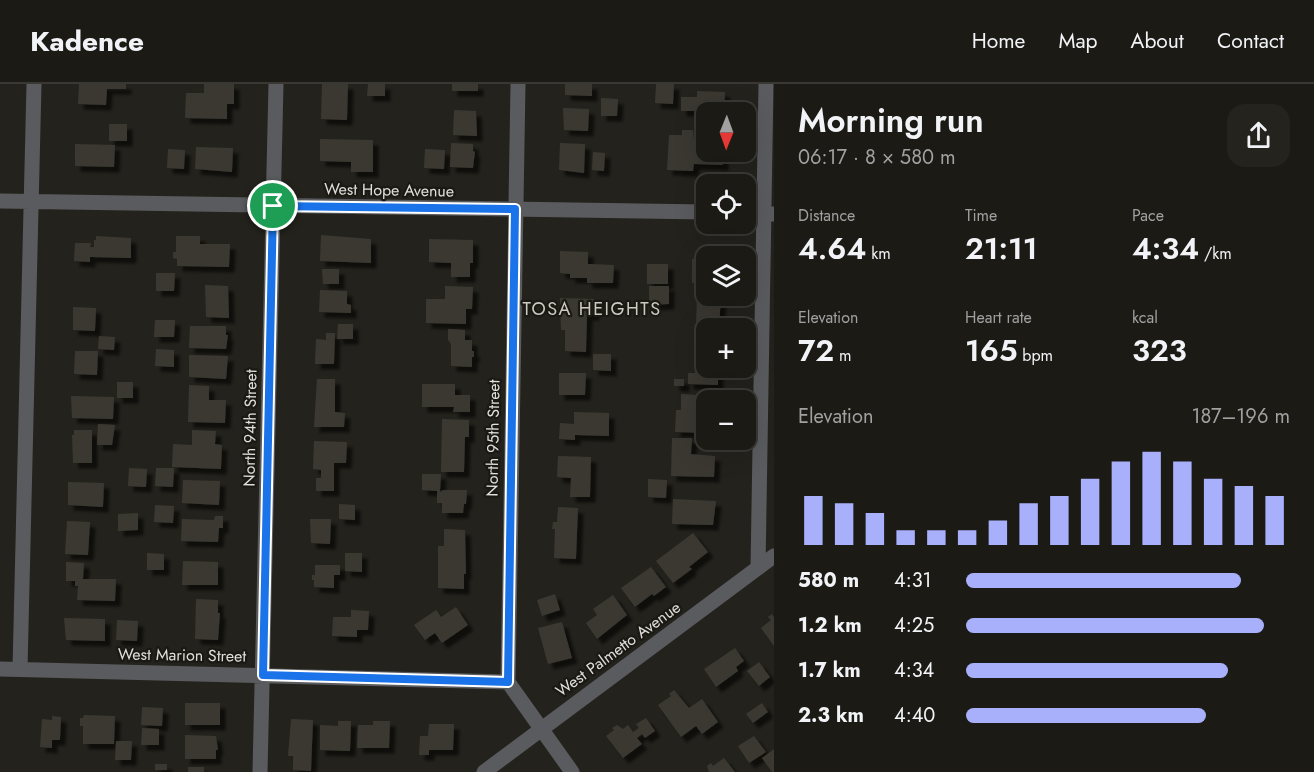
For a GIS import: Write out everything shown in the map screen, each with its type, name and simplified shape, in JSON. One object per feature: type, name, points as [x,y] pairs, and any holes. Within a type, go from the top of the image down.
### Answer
[{"type":"street","points":[[20,669],[34,84]]},
{"type":"street","name":"North 94th Street","points":[[260,772],[276,84]]},
{"type":"street","name":"North 95th Street","points":[[508,682],[518,84]]},
{"type":"street","points":[[758,568],[769,214],[766,84]]},
{"type":"street","name":"West Hope Avenue","points":[[0,201],[696,213]]},
{"type":"street","name":"West Palmetto Avenue","points":[[484,772],[774,556]]},
{"type":"street","name":"West Marion Street","points":[[0,669],[508,682]]},
{"type":"street","points":[[508,682],[572,772]]},
{"type":"building","points":[[79,84],[126,84],[126,89],[107,89],[106,105],[78,104]]},
{"type":"building","points":[[204,84],[234,84],[234,104],[227,104],[227,119],[185,118],[186,93],[204,93]]},
{"type":"building","points":[[322,84],[348,84],[347,120],[321,119]]},
{"type":"building","points":[[368,84],[385,84],[385,96],[367,96]]},
{"type":"building","points":[[452,84],[478,84],[478,91],[452,91]]},
{"type":"building","points":[[565,84],[592,84],[592,96],[565,95]]},
{"type":"building","points":[[656,84],[674,84],[673,104],[655,103]]},
{"type":"building","points":[[697,91],[725,92],[724,102],[696,102],[696,111],[681,111],[681,97],[697,97]]},
{"type":"building","points":[[601,98],[618,99],[617,116],[601,116]]},
{"type":"building","points":[[563,108],[589,109],[588,131],[564,130]]},
{"type":"building","points":[[454,110],[476,111],[477,136],[453,135]]},
{"type":"building","points":[[109,124],[127,124],[127,141],[109,141]]},
{"type":"building","points":[[682,130],[693,130],[694,140],[696,140],[696,162],[723,162],[723,165],[694,164],[693,171],[667,170],[669,135],[682,135]]},
{"type":"building","points":[[320,139],[373,140],[373,172],[351,172],[351,162],[320,161]]},
{"type":"building","points":[[451,143],[473,144],[475,152],[473,168],[450,167]]},
{"type":"building","points":[[560,143],[585,144],[584,173],[559,170]]},
{"type":"building","points":[[75,144],[115,145],[114,167],[75,166]]},
{"type":"building","points":[[196,147],[233,148],[232,172],[195,169]]},
{"type":"building","points":[[168,149],[185,150],[184,169],[167,168]]},
{"type":"building","points":[[425,149],[445,150],[444,169],[424,168]]},
{"type":"building","points":[[593,152],[605,153],[604,171],[592,170]]},
{"type":"building","points":[[321,235],[371,239],[371,263],[320,261]]},
{"type":"building","points":[[96,236],[131,238],[131,258],[90,257],[90,262],[74,261],[75,243],[91,243],[90,247],[94,247]]},
{"type":"building","points":[[176,236],[200,236],[200,244],[230,244],[229,267],[177,266],[177,259],[173,258],[173,252],[176,252]]},
{"type":"building","points":[[429,239],[473,240],[473,263],[470,263],[470,277],[451,277],[451,263],[429,262]]},
{"type":"building","points":[[560,251],[588,252],[588,264],[614,265],[613,283],[587,283],[587,278],[570,278],[570,274],[560,273]]},
{"type":"building","points":[[692,259],[696,259],[696,283],[692,283]]},
{"type":"building","points":[[647,264],[668,264],[668,284],[647,284]]},
{"type":"building","points":[[322,269],[339,269],[339,284],[323,284]]},
{"type":"building","points":[[156,273],[175,273],[174,291],[156,291]]},
{"type":"building","points":[[205,285],[228,286],[229,318],[206,317]]},
{"type":"building","points":[[445,286],[473,287],[472,309],[466,309],[466,324],[426,323],[426,299],[445,299]]},
{"type":"building","points":[[649,286],[669,286],[669,304],[649,305]]},
{"type":"building","points":[[320,290],[347,291],[347,304],[351,305],[351,313],[319,312]]},
{"type":"building","points":[[560,298],[594,299],[594,315],[587,315],[586,352],[565,351],[565,330],[561,330]]},
{"type":"building","points":[[697,306],[720,306],[720,318],[696,318]]},
{"type":"building","points":[[73,307],[96,308],[95,331],[73,330]]},
{"type":"building","points":[[155,320],[175,320],[174,337],[154,337]]},
{"type":"building","points":[[338,324],[353,324],[353,339],[337,339]]},
{"type":"building","points":[[190,326],[226,326],[226,335],[228,335],[226,349],[189,348]]},
{"type":"building","points":[[448,329],[465,330],[465,340],[472,340],[474,357],[472,357],[472,367],[451,366]]},
{"type":"building","points":[[326,333],[335,333],[334,364],[315,364],[316,339],[326,340]]},
{"type":"building","points":[[99,336],[115,337],[114,350],[98,349]]},
{"type":"building","points":[[696,342],[696,378],[718,378],[718,385],[688,384],[688,373],[695,373]]},
{"type":"building","points":[[156,349],[174,350],[174,367],[155,366]]},
{"type":"building","points":[[75,351],[98,351],[97,375],[74,374]]},
{"type":"building","points":[[593,354],[611,354],[611,371],[593,370]]},
{"type":"building","points":[[189,355],[228,356],[226,379],[189,377]]},
{"type":"building","points":[[559,373],[586,373],[585,395],[559,395]]},
{"type":"building","points":[[317,379],[335,379],[335,412],[345,413],[344,427],[314,427]]},
{"type":"building","points":[[674,379],[684,379],[684,386],[674,386]]},
{"type":"building","points":[[117,382],[133,382],[133,398],[117,398]]},
{"type":"building","points":[[422,384],[455,384],[455,395],[470,395],[470,412],[453,412],[454,407],[422,407]]},
{"type":"building","points":[[189,385],[209,386],[209,400],[226,400],[225,423],[188,422]]},
{"type":"building","points":[[681,394],[696,395],[696,433],[675,432],[676,410],[681,410]]},
{"type":"building","points":[[71,396],[114,397],[113,419],[72,418]]},
{"type":"building","points":[[574,412],[609,413],[609,436],[575,435],[575,440],[559,439],[560,423],[574,424]]},
{"type":"building","points":[[442,419],[469,420],[469,437],[465,437],[464,472],[441,472]]},
{"type":"building","points":[[98,424],[115,425],[112,445],[97,445]]},
{"type":"building","points":[[74,430],[92,430],[92,463],[73,463],[72,435],[74,435]]},
{"type":"building","points":[[192,430],[216,431],[215,444],[222,445],[221,469],[172,467],[173,444],[192,445]]},
{"type":"building","points":[[672,438],[692,438],[691,454],[715,456],[714,477],[671,476]]},
{"type":"building","points":[[314,441],[347,442],[346,463],[334,463],[334,491],[316,491],[316,478],[321,478],[321,470],[313,469]]},
{"type":"building","points":[[558,456],[591,457],[590,497],[570,497],[571,478],[557,477]]},
{"type":"building","points":[[129,468],[147,469],[146,487],[128,486]]},
{"type":"building","points":[[156,468],[174,468],[173,487],[155,486]]},
{"type":"building","points":[[422,474],[441,474],[440,492],[467,490],[463,513],[442,513],[442,503],[437,503],[437,491],[422,490]]},
{"type":"building","points":[[648,479],[667,480],[666,498],[648,497]]},
{"type":"building","points":[[183,480],[220,481],[219,505],[182,503]]},
{"type":"building","points":[[68,482],[104,483],[103,507],[68,505]]},
{"type":"building","points":[[673,499],[716,501],[713,525],[672,524]]},
{"type":"building","points":[[339,504],[355,505],[355,520],[339,519]]},
{"type":"building","points":[[155,505],[174,506],[173,523],[154,522]]},
{"type":"building","points":[[558,507],[578,508],[576,559],[554,558],[555,529],[552,529],[553,522],[557,522]]},
{"type":"building","points":[[138,513],[138,530],[118,531],[118,514]]},
{"type":"building","points":[[215,516],[223,516],[223,528],[219,528],[218,542],[181,541],[182,519],[214,520]]},
{"type":"building","points":[[310,519],[331,519],[330,544],[311,543]]},
{"type":"building","points":[[67,521],[90,522],[88,555],[65,554]]},
{"type":"building","points":[[444,529],[465,530],[464,589],[438,588],[438,546],[444,546]]},
{"type":"building","points":[[693,533],[708,552],[689,567],[692,569],[673,583],[656,561]]},
{"type":"building","points":[[147,553],[164,554],[164,570],[147,570]]},
{"type":"building","points":[[345,553],[362,553],[362,572],[345,571]]},
{"type":"building","points":[[183,561],[218,562],[218,585],[182,585]]},
{"type":"building","points":[[66,562],[84,563],[83,579],[116,579],[115,601],[77,600],[78,586],[75,586],[75,581],[66,581]]},
{"type":"building","points":[[315,565],[340,565],[340,575],[334,575],[334,588],[314,587],[312,575],[315,575]]},
{"type":"building","points":[[651,567],[666,587],[635,607],[621,588]]},
{"type":"building","points":[[555,594],[560,610],[542,616],[537,600]]},
{"type":"building","points":[[613,595],[627,615],[597,639],[586,623],[597,615],[593,609]]},
{"type":"building","points":[[196,599],[218,600],[218,613],[220,613],[218,640],[195,639]]},
{"type":"building","points":[[456,607],[468,625],[442,643],[435,633],[425,640],[414,625],[436,610],[441,617]]},
{"type":"building","points":[[351,610],[369,611],[368,630],[357,630],[357,637],[332,636],[333,617],[351,617]]},
{"type":"building","points":[[772,614],[774,617],[774,646],[761,628],[771,620],[768,617]]},
{"type":"building","points":[[64,618],[105,619],[105,641],[66,640]]},
{"type":"building","points":[[117,620],[138,621],[137,641],[116,640]]},
{"type":"building","points":[[562,622],[572,658],[548,664],[538,628]]},
{"type":"building","points":[[735,648],[744,661],[736,667],[738,671],[716,687],[704,669]]},
{"type":"building","points":[[759,662],[770,677],[759,686],[747,671]]},
{"type":"building","points":[[674,690],[689,708],[702,699],[718,722],[702,734],[696,726],[681,737],[658,705],[671,696],[669,694]]},
{"type":"building","points":[[185,703],[220,703],[220,725],[185,725]]},
{"type":"building","points":[[762,703],[768,712],[753,723],[746,714]]},
{"type":"building","points":[[142,707],[163,708],[162,726],[141,725]]},
{"type":"building","points":[[84,715],[115,716],[114,744],[83,744],[83,726],[80,726],[80,718]]},
{"type":"building","points":[[52,716],[61,717],[60,740],[52,740],[52,748],[40,747],[42,719],[52,720]]},
{"type":"building","points":[[646,718],[655,731],[645,738],[642,734],[637,738],[642,744],[623,758],[606,736],[617,725],[623,729],[628,725],[633,732],[639,728],[636,724]]},
{"type":"building","points":[[291,719],[313,720],[311,771],[293,770],[293,756],[288,756]]},
{"type":"building","points":[[338,721],[351,721],[350,751],[320,750],[320,725],[338,726]]},
{"type":"building","points":[[373,721],[390,721],[389,748],[357,748],[358,725],[373,725]]},
{"type":"building","points":[[429,724],[454,724],[453,750],[429,750],[429,755],[419,755],[420,736],[428,736]]},
{"type":"building","points":[[142,728],[159,729],[159,745],[141,745]]},
{"type":"building","points":[[185,735],[216,736],[218,750],[216,750],[216,759],[185,759]]},
{"type":"building","points":[[754,736],[766,752],[749,763],[738,746]]},
{"type":"building","points":[[116,741],[132,741],[131,760],[115,760]]},
{"type":"building","points":[[774,749],[774,772],[772,772],[762,758]]},
{"type":"building","points":[[724,758],[735,772],[709,772],[707,766],[711,763],[713,766]]},
{"type":"building","points":[[155,764],[167,764],[167,770],[155,770]]},
{"type":"building","points":[[188,767],[204,767],[204,772],[188,772]]},
{"type":"district","name":"TOSA HEIGHTS","points":[[592,309]]},
{"type":"route","points":[[273,206],[515,209],[508,682],[263,675],[273,206]]}]
